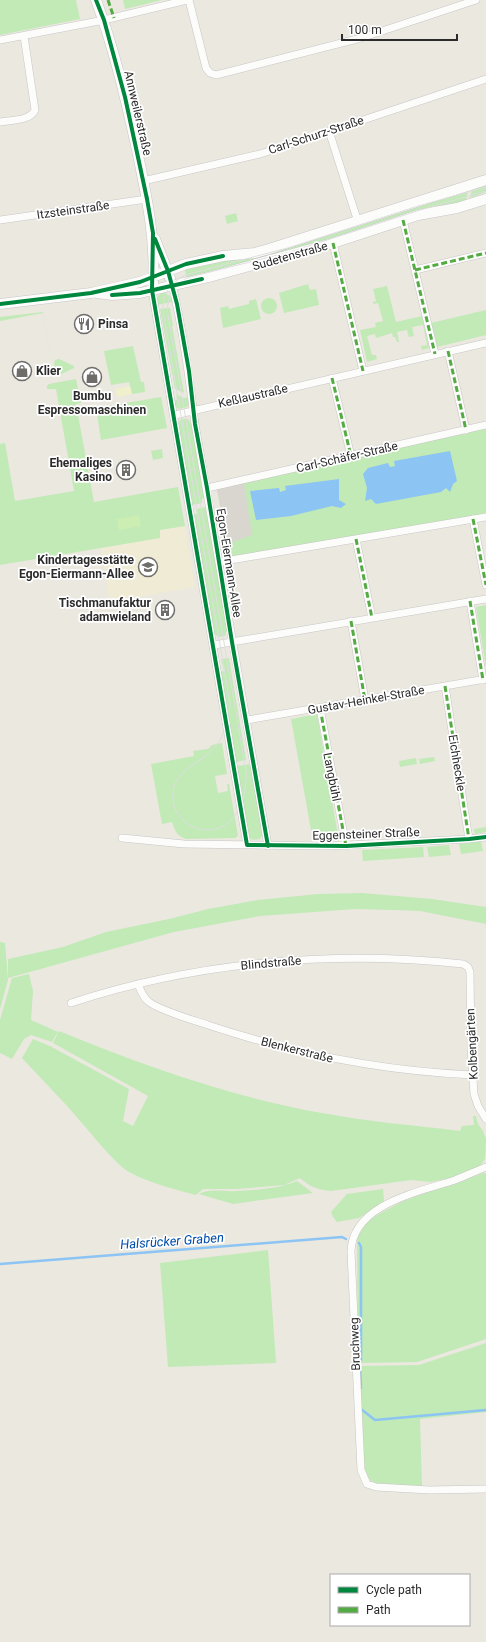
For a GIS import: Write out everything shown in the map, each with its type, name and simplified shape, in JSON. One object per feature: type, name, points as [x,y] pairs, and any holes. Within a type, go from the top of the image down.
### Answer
[{"type":"main road","name":"Annweilerstraße","points":[[96,0],[104,20],[125,97],[147,199],[152,233],[152,290]]},
{"type":"main road","name":"Sudetenstraße","points":[[0,304],[91,293],[140,282],[186,264],[223,256],[269,250],[486,180]]},
{"type":"main road","name":"Sudetenstraße","points":[[91,293],[112,295],[152,290],[172,284],[251,267],[333,243],[432,211],[457,208],[486,199]]},
{"type":"main road","name":"Annweilerstraße","points":[[152,233],[172,284]]},
{"type":"street","points":[[0,40],[104,20],[188,0],[206,68],[210,73],[216,75],[360,38],[476,0]]},
{"type":"street","points":[[0,122],[26,118],[31,116],[35,110],[24,36]]},
{"type":"street","name":"Carl-Schurz-Straße","points":[[143,181],[260,154],[486,79]]},
{"type":"street","points":[[329,131],[358,222]]},
{"type":"street","name":"Itzsteinstraße","points":[[0,220],[147,199]]},
{"type":"street","points":[[403,220],[435,354]]},
{"type":"street","points":[[333,243],[363,371]]},
{"type":"street","points":[[416,270],[486,253]]},
{"type":"street","name":"Egon-Eiermann-Allee","points":[[172,284],[177,304],[193,411],[268,846]]},
{"type":"street","points":[[152,290],[178,432],[247,845]]},
{"type":"street","name":"Keßlaustraße","points":[[175,415],[486,343]]},
{"type":"street","points":[[448,351],[466,430]]},
{"type":"street","points":[[332,378],[351,456]]},
{"type":"street","name":"Carl-Schäfer-Straße","points":[[207,488],[486,425]]},
{"type":"street","points":[[219,562],[486,517]]},
{"type":"street","points":[[473,519],[486,585]]},
{"type":"street","points":[[356,539],[372,618]]},
{"type":"street","points":[[214,645],[486,599]]},
{"type":"street","points":[[470,601],[485,679]]},
{"type":"street","points":[[351,621],[365,700]]},
{"type":"street","name":"Gustav-Heinkel-Straße","points":[[247,720],[485,679]]},
{"type":"street","name":"Eichheckle","points":[[445,686],[469,839]]},
{"type":"street","name":"Langbühl","points":[[320,708],[346,846]]},
{"type":"street","name":"Eggensteiner Straße","points":[[122,838],[173,843],[268,846],[346,846],[486,837]]},
{"type":"street","name":"Blindstraße","points":[[71,1003],[138,984],[227,967],[323,959],[363,958],[421,960],[463,964],[468,967],[470,972]]},
{"type":"street","name":"Kolbengärten","points":[[470,972],[470,1029],[475,1097],[484,1117]]},
{"type":"street","name":"Blenkerstraße","points":[[138,984],[142,996],[148,1002],[156,1006],[227,1031],[280,1046],[318,1056],[385,1068],[473,1076]]},
{"type":"street","name":"Bruchweg","points":[[486,1167],[454,1180],[404,1196],[378,1210],[362,1223],[355,1232],[352,1252],[361,1470],[367,1484],[376,1487],[429,1490],[486,1489]]},
{"type":"shaded area","points":[[244,483],[252,535],[227,544],[217,489]]},
{"type":"shaded area","name":"Kindertagesstätte Egon-Eiermann-Allee","points":[[185,526],[195,587],[110,602],[101,548],[160,538],[160,530]]},
{"type":"green space","points":[[0,0],[76,0],[80,19],[0,35]]},
{"type":"green space","points":[[123,0],[162,0],[125,9]]},
{"type":"green space","points":[[486,185],[486,192],[470,198],[472,190]]},
{"type":"green space","points":[[461,190],[463,193],[468,191],[466,200],[467,203],[310,248],[187,279],[185,270],[232,259]]},
{"type":"green space","points":[[236,213],[238,221],[227,224],[225,216]]},
{"type":"green space","points":[[308,284],[310,290],[316,289],[319,305],[284,313],[279,293]]},
{"type":"green space","points":[[387,286],[396,322],[422,316],[429,348],[422,350],[421,346],[427,345],[423,325],[412,327],[414,336],[409,337],[407,330],[397,332],[399,342],[397,342],[395,337],[393,337],[392,333],[376,338],[375,334],[367,336],[372,355],[376,355],[377,359],[367,362],[360,330],[376,327],[375,323],[383,321],[378,303],[373,304],[373,302],[376,301],[373,289]]},
{"type":"green space","points":[[163,292],[170,296],[173,302],[156,305],[158,296]]},
{"type":"green space","points":[[266,298],[272,298],[277,303],[275,312],[272,314],[266,314],[261,309],[261,303]]},
{"type":"green space","points":[[256,299],[261,319],[223,328],[220,308],[228,306],[229,309],[249,304],[249,301]]},
{"type":"green space","points":[[170,308],[184,393],[175,389],[160,309]]},
{"type":"green space","points":[[486,310],[486,335],[437,347],[431,323]]},
{"type":"green space","points":[[43,312],[54,376],[43,313],[0,321],[0,317]]},
{"type":"green space","points":[[133,346],[141,382],[144,382],[145,392],[132,394],[129,382],[111,385],[104,351]]},
{"type":"green space","points":[[59,359],[74,366],[74,368],[57,376],[54,364],[55,360]]},
{"type":"green space","points":[[76,379],[81,403],[76,404],[94,502],[178,487],[185,526],[160,530],[160,538],[0,565],[0,444],[5,443],[15,501],[74,491],[56,389],[47,389],[47,386],[49,384]]},
{"type":"green space","points":[[176,394],[184,398],[189,397],[189,404],[187,407],[179,409],[175,407],[173,401],[177,400]]},
{"type":"green space","points":[[161,397],[167,428],[101,440],[96,408]]},
{"type":"green space","points":[[181,419],[188,419],[192,425],[205,498],[202,499],[202,503],[192,505],[178,424]]},
{"type":"green space","points":[[486,428],[486,514],[229,558],[217,489]]},
{"type":"green space","points":[[162,449],[163,458],[153,460],[151,451]]},
{"type":"green space","points":[[206,507],[227,630],[225,636],[218,637],[214,633],[193,515],[197,514],[196,509]]},
{"type":"green space","points":[[139,515],[141,526],[119,530],[117,519]]},
{"type":"green space","points":[[486,605],[486,667],[476,607]]},
{"type":"green space","points":[[229,658],[246,760],[236,762],[220,672],[224,671],[221,659]]},
{"type":"green space","points":[[317,714],[339,841],[313,841],[291,719]]},
{"type":"green space","points":[[222,743],[227,774],[215,776],[218,793],[228,791],[227,784],[229,784],[238,836],[235,838],[186,839],[177,833],[172,822],[162,824],[151,764],[194,756],[193,751],[208,749],[212,745]]},
{"type":"green space","points":[[434,757],[435,761],[420,764],[419,759]]},
{"type":"green space","points":[[416,758],[417,764],[400,767],[399,761]]},
{"type":"green space","points":[[251,764],[263,834],[260,839],[253,840],[249,835],[237,766]]},
{"type":"green space","points":[[486,827],[486,832],[475,834],[474,829]]},
{"type":"green space","points":[[481,841],[483,851],[461,854],[459,844]]},
{"type":"green space","points":[[449,845],[451,855],[429,857],[427,847]]},
{"type":"green space","points":[[423,847],[424,857],[363,861],[362,850]]},
{"type":"green space","points":[[362,893],[432,899],[486,907],[486,924],[420,911],[394,910],[355,909],[260,916],[174,932],[8,978],[8,959],[63,947],[106,932],[208,909],[258,900],[318,894]]},
{"type":"green space","points":[[0,942],[5,943],[8,980],[0,1009]]},
{"type":"green space","points":[[29,974],[33,991],[31,1020],[58,1032],[52,1042],[31,1035],[24,1039],[12,1059],[0,1053],[0,1020],[12,978]]},
{"type":"green space","points":[[59,1031],[123,1056],[189,1079],[255,1098],[322,1113],[356,1119],[460,1131],[462,1126],[474,1125],[473,1116],[476,1116],[478,1124],[486,1139],[485,1159],[480,1166],[450,1178],[431,1182],[411,1180],[331,1191],[314,1188],[300,1178],[284,1185],[237,1189],[203,1189],[196,1195],[170,1188],[145,1179],[123,1168],[110,1156],[66,1105],[22,1058],[33,1039],[50,1046],[129,1089],[123,1121],[133,1126],[148,1096],[53,1043]]},
{"type":"green space","points":[[486,1173],[486,1339],[417,1362],[358,1363],[357,1236],[370,1219],[401,1202],[475,1174],[476,1176]]},
{"type":"green space","points":[[297,1181],[313,1193],[233,1204],[199,1194],[208,1191],[267,1189]]},
{"type":"green space","points":[[383,1189],[384,1201],[359,1218],[337,1222],[333,1217],[331,1212],[347,1194]]},
{"type":"green space","points":[[268,1250],[276,1363],[168,1367],[160,1263]]},
{"type":"green space","points":[[486,1343],[486,1412],[420,1419],[422,1486],[383,1486],[370,1480],[364,1470],[358,1369],[360,1366],[419,1365]]},
{"type":"sand","points":[[130,386],[132,394],[117,397],[115,389]]},
{"type":"water","points":[[450,451],[457,481],[453,484],[450,492],[446,488],[441,492],[376,504],[371,499],[365,501],[367,488],[363,474],[368,468],[388,463],[390,467],[395,466],[394,461]]},
{"type":"water","points":[[339,479],[339,500],[346,504],[341,508],[332,506],[291,516],[256,520],[250,491],[279,488],[280,492],[286,490],[285,486]]},
{"type":"waterway","name":"Halsrücker Graben","points":[[0,1264],[342,1237],[346,1239]]},
{"type":"waterway","name":"Halsrücker Graben","points":[[359,1243],[361,1247],[361,1361]]},
{"type":"waterway","name":"Halsrücker Graben","points":[[360,1367],[361,1388]]},
{"type":"waterway","name":"Halsrücker Graben","points":[[361,1409],[375,1420],[486,1410]]},
{"type":"tram line","points":[[486,187],[418,206],[291,247],[185,275],[176,281],[166,293],[163,310],[230,703],[226,729],[220,740],[206,756],[185,770],[180,776],[173,790],[173,800],[176,810],[181,818],[196,828],[206,830],[215,829],[224,826],[232,819],[242,803],[246,784],[246,771],[168,315],[168,303],[172,292],[179,283],[190,277],[290,252],[417,211],[486,191]]},
{"type":"marked path","points":[[108,0],[114,18]]},
{"type":"marked path","points":[[403,220],[435,354]]},
{"type":"marked path","points":[[333,243],[363,371]]},
{"type":"marked path","points":[[415,270],[486,253]]},
{"type":"marked path","points":[[448,351],[466,430]]},
{"type":"marked path","points":[[332,378],[351,456]]},
{"type":"marked path","points":[[473,519],[486,585]]},
{"type":"marked path","points":[[356,539],[372,618]]},
{"type":"marked path","points":[[470,601],[483,680]]},
{"type":"marked path","points":[[351,621],[365,700]]},
{"type":"marked path","points":[[445,686],[469,839]]},
{"type":"marked path","points":[[320,708],[346,846]]},
{"type":"cycle path","points":[[96,0],[104,20],[125,97],[147,199],[153,233],[152,290],[247,845],[346,846],[486,837]]},
{"type":"cycle path","points":[[155,239],[168,271],[177,304],[189,371],[195,424],[268,846]]},
{"type":"cycle path","points":[[0,304],[91,293],[140,282],[186,264],[223,256]]},
{"type":"cycle path","points":[[112,295],[140,293],[202,279]]},
{"type":"place","name":"Pinsa","points":[[84,324]]},
{"type":"place","name":"Klier","points":[[22,371]]},
{"type":"place","name":"Bumbu Espressomaschinen","points":[[92,377]]},
{"type":"place","name":"Ehemaliges Kasino","points":[[126,470]]},
{"type":"place","name":"Kindertagesstätte Egon-Eiermann-Allee","points":[[148,567]]},
{"type":"place","name":"Tischmanufaktur adamwieland","points":[[165,610]]}]
